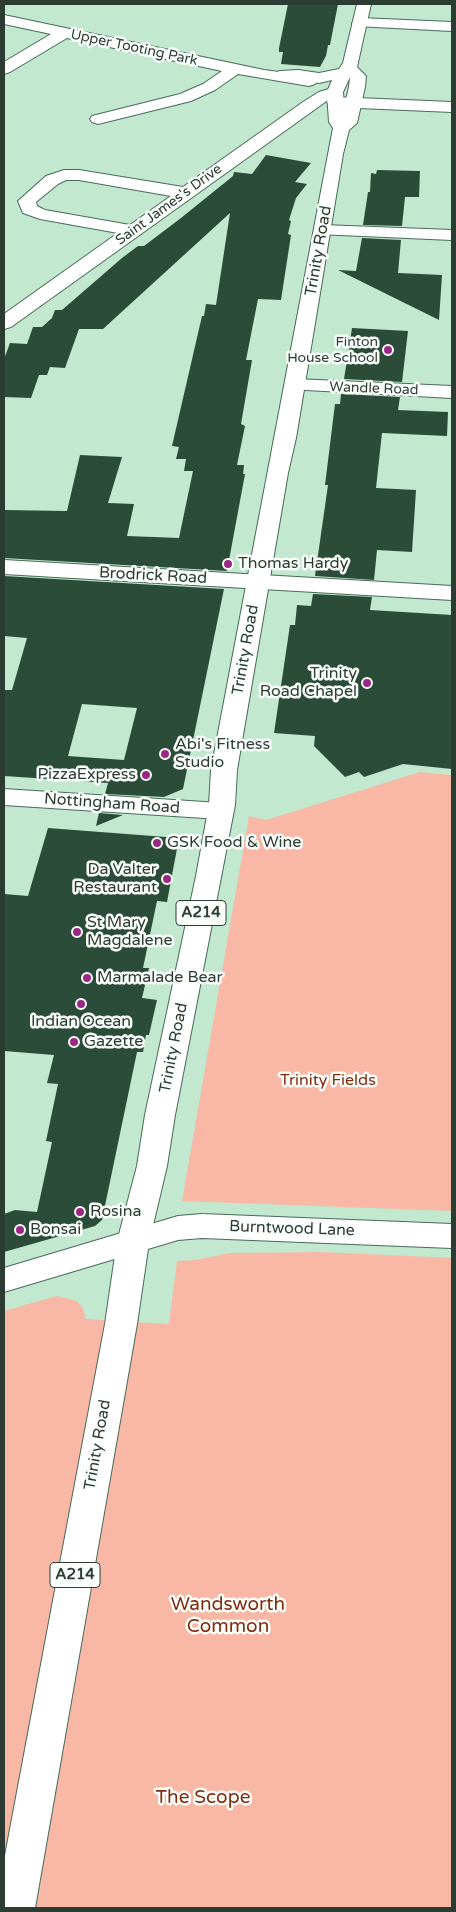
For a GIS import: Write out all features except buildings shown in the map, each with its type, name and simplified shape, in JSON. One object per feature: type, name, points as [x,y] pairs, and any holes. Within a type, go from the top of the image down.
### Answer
[{"type":"main road","points":[[342,128],[337,122],[333,95],[338,82],[347,71],[364,4]]},
{"type":"main road","name":"Upper Tooting Park","points":[[4,20],[264,75],[308,80],[333,95]]},
{"type":"main road","points":[[360,23],[452,27]]},
{"type":"main road","points":[[4,69],[64,32]]},
{"type":"main road","points":[[98,119],[185,98],[209,86],[235,69]]},
{"type":"main road","points":[[280,76],[294,74],[319,78],[347,71]]},
{"type":"main road","name":"Trinity Road","points":[[14,1908],[121,1324],[133,1242],[152,1166],[160,1116],[220,811],[224,770],[323,230],[335,154],[342,128],[350,123],[359,77],[357,73],[347,71]]},
{"type":"main road","name":"Upper Tooting Park","points":[[264,75],[271,79],[333,95]]},
{"type":"main road","points":[[333,95],[354,100],[452,107]]},
{"type":"main road","name":"Saint James's Drive","points":[[4,322],[186,193],[333,95]]},
{"type":"main road","points":[[134,231],[40,214],[29,209],[27,201],[52,180],[64,175],[79,175],[186,193]]},
{"type":"main road","points":[[323,230],[452,235]]},
{"type":"main road","name":"Wandle Road","points":[[295,385],[452,392]]},
{"type":"main road","name":"Brodrick Road","points":[[4,567],[452,593]]},
{"type":"main road","name":"Nottingham Road","points":[[4,797],[220,811]]},
{"type":"main road","name":"Burntwood Lane","points":[[4,1280],[178,1228],[202,1226],[452,1236]]},
{"type":"green space","name":"Trinity Fields","points":[[420,772],[452,775],[452,1211],[182,1201],[249,816],[266,820]]},
{"type":"green space","name":"Wandsworth Common","points":[[320,1252],[452,1258],[452,1908],[4,1908],[4,1311],[57,1296],[77,1301],[83,1308],[86,1319],[169,1324],[177,1261],[195,1260],[230,1253]]},
{"type":"place","name":"Finton House School","points":[[388,350]]},
{"type":"place","name":"Thomas Hardy","points":[[228,564]]},
{"type":"place","name":"Trinity Road Chapel","points":[[367,683]]},
{"type":"place","name":"Abi's Fitness Studio","points":[[165,754]]},
{"type":"place","name":"PizzaExpress","points":[[146,775]]},
{"type":"place","name":"GSK Food & Wine","points":[[157,843]]},
{"type":"place","name":"Da Valter Restaurant","points":[[167,879]]},
{"type":"place","name":"St Mary Magdalene","points":[[77,932]]},
{"type":"place","name":"Marmalade Bear","points":[[87,978]]},
{"type":"place","name":"Indian Ocean","points":[[81,1004]]},
{"type":"place","name":"Gazette","points":[[74,1042]]},
{"type":"place","name":"Rosina","points":[[80,1212]]},
{"type":"place","name":"Bonsai","points":[[20,1230]]},
{"type":"park label","name":"The Scope","points":[[203,1798]]}]
